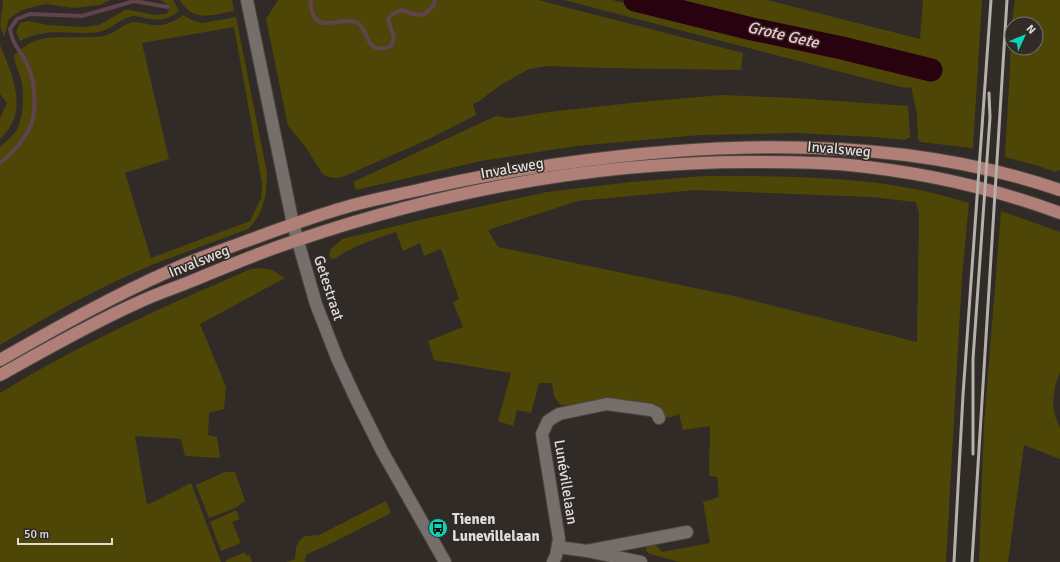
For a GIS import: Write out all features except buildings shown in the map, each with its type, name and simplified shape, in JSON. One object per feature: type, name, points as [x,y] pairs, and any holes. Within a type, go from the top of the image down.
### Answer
[{"type":"main road","name":"Invalsweg","points":[[0,360],[61,325],[174,269],[293,224],[334,210],[380,198],[523,169],[622,155],[707,148],[854,149],[910,155],[977,167],[1060,190]]},
{"type":"main road","name":"Invalsweg","points":[[0,375],[69,337],[138,302],[269,250],[434,200],[485,188],[526,181],[622,168],[709,162],[795,162],[850,165],[895,171],[960,183],[1060,212]]},
{"type":"street","name":"Getestraat","points":[[247,0],[293,224],[316,304],[346,379],[382,451],[445,562]]},
{"type":"street","name":"Lunévillelaan","points":[[553,562],[556,556],[559,539],[542,434],[548,421],[559,414],[607,404],[651,410],[658,413],[659,418]]},
{"type":"street","name":"Lunévillelaan","points":[[588,551],[687,532]]},
{"type":"street","name":"Lunévillelaan","points":[[558,547],[588,551],[641,562]]},
{"type":"shaded area","points":[[3,0],[110,0],[100,5],[74,8],[45,4],[22,10],[9,19],[4,37],[0,25]]},
{"type":"shaded area","points":[[160,0],[173,0],[179,11],[163,19],[134,16],[129,17],[106,30],[94,33],[50,32],[28,37],[20,41],[16,32],[20,23],[28,21],[48,25],[84,27],[99,25],[125,10],[155,15],[167,14],[170,8],[167,4]]},
{"type":"shaded area","points":[[180,0],[232,0],[234,11],[204,16],[197,15],[185,7]]},
{"type":"shaded area","points":[[278,0],[538,0],[743,53],[741,70],[547,66],[529,69],[499,86],[478,102],[473,104],[476,115],[429,139],[345,176],[336,178],[328,177],[322,173],[305,146],[288,126],[266,19]]},
{"type":"shaded area","points":[[564,0],[612,0],[703,21],[865,63],[918,73],[925,76],[933,74],[933,66],[926,61],[919,61],[868,50],[682,0],[767,0],[920,39],[923,0],[982,0],[973,148],[920,142],[918,139],[917,114],[911,87],[906,88],[876,81]]},
{"type":"shaded area","points":[[1015,0],[1060,0],[1060,170],[1055,172],[1005,157],[1011,56],[1044,56],[1044,16],[1013,16]]},
{"type":"shaded area","points":[[183,15],[194,21],[202,23],[236,17],[267,173],[264,203],[258,217],[248,229],[154,264],[114,282],[56,312],[0,345],[0,147],[16,132],[21,118],[23,105],[21,79],[14,55],[23,47],[40,39],[57,37],[96,37],[107,35],[124,25],[134,22],[163,25]],"holes":[[[234,27],[262,183],[261,198],[250,221],[151,258],[125,173],[169,159],[142,43]]]},
{"type":"shaded area","points":[[0,45],[14,82],[17,106],[9,129],[0,139],[0,118],[7,103],[0,94]]},
{"type":"shaded area","points":[[722,95],[795,98],[908,106],[910,137],[904,140],[795,133],[699,135],[576,146],[481,161],[356,190],[353,182],[496,116],[510,118],[640,102]]},
{"type":"shaded area","points":[[703,176],[770,176],[837,179],[904,187],[969,203],[962,276],[946,562],[680,562],[650,554],[646,551],[646,547],[654,543],[662,552],[710,543],[703,502],[719,497],[717,477],[709,476],[710,426],[683,430],[679,414],[671,417],[660,418],[599,400],[572,405],[560,405],[554,396],[552,383],[539,383],[531,413],[517,410],[513,426],[498,421],[511,373],[434,360],[428,341],[463,327],[453,302],[459,299],[441,249],[424,256],[420,243],[403,251],[396,232],[372,240],[341,254],[334,259],[330,258],[329,254],[331,249],[342,239],[437,216],[547,192],[631,182]],"holes":[[[695,190],[871,197],[916,202],[919,213],[917,342],[738,297],[498,247],[488,230],[578,201]]]},
{"type":"shaded area","points":[[1001,211],[1060,232],[1060,372],[1055,386],[1053,401],[1055,416],[1060,428],[1060,459],[1024,445],[1008,562],[979,562],[984,425]]},
{"type":"shaded area","points":[[259,268],[272,270],[285,278],[200,324],[226,387],[224,409],[209,413],[208,435],[217,437],[220,458],[185,456],[181,439],[135,436],[147,505],[191,483],[221,562],[0,562],[0,393],[60,358],[123,326],[251,269]]},
{"type":"shaded area","points":[[225,472],[235,472],[245,501],[235,508],[209,518],[196,485]]},
{"type":"shaded area","points":[[386,501],[391,513],[307,554],[304,561],[307,562],[286,562],[295,559],[296,547],[300,540],[305,536],[319,535]]},
{"type":"shaded area","points":[[236,510],[240,519],[232,522],[241,543],[221,551],[210,522]]},
{"type":"shaded area","points":[[245,552],[246,556],[249,554],[252,562],[226,562],[226,560]]},
{"type":"waterway","points":[[311,0],[312,12],[315,18],[320,22],[356,22],[363,29],[371,45],[376,48],[391,46],[394,38],[388,19],[392,14],[402,10],[412,14],[423,15],[433,7],[435,0]]},
{"type":"waterway","name":"Grote Gete","points":[[635,0],[752,29],[842,48],[931,70]]},
{"type":"waterway","points":[[0,163],[13,151],[26,135],[31,125],[34,110],[33,84],[29,69],[16,47],[10,29],[17,19],[30,14],[82,16],[134,1],[168,7]]},
{"type":"railway","points":[[954,562],[963,395],[991,0]]},
{"type":"railway","points":[[972,562],[1007,0]]},
{"type":"railway","points":[[973,454],[973,359],[990,117],[989,93]]},
{"type":"place","name":"Tienen Lunevillelaan","points":[[438,528]]}]
